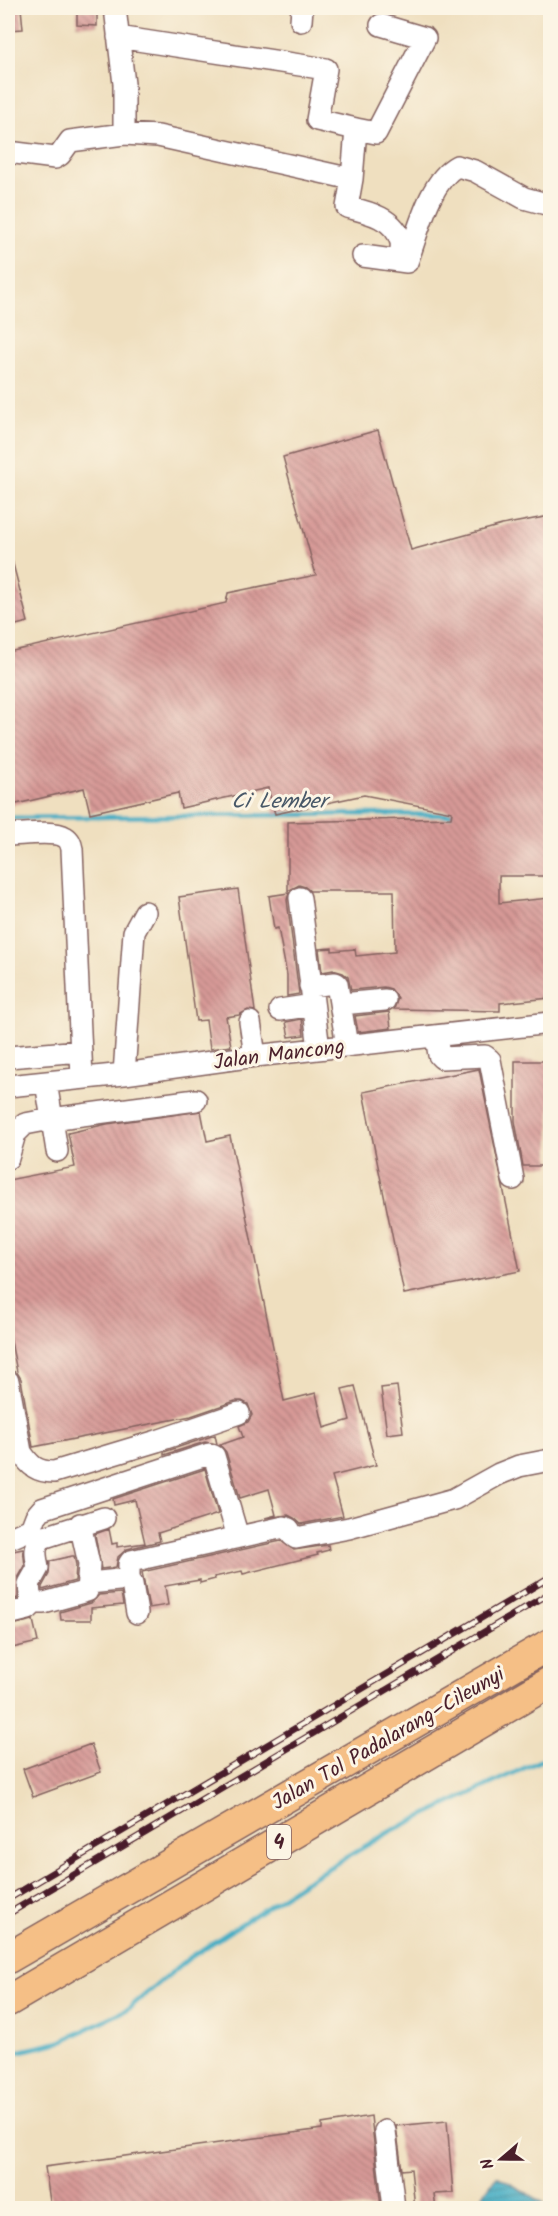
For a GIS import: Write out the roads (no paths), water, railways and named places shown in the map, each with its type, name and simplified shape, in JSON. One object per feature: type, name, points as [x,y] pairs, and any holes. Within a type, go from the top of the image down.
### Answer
[{"type":"highway","name":"Jalan Tol Padalarang–Cileunyi","points":[[8,1958],[550,1644]]},
{"type":"highway","name":"Jalan Tol Padalarang–Cileunyi","points":[[8,2001],[550,1683]]},
{"type":"street","points":[[115,8],[124,84],[124,135]]},
{"type":"street","points":[[118,37],[326,69],[317,120],[376,133],[425,38],[381,25]]},
{"type":"street","points":[[356,129],[347,207],[382,218],[394,228],[402,244],[399,261]]},
{"type":"street","points":[[8,152],[55,158],[70,141],[124,135],[158,136],[352,179]]},
{"type":"street","points":[[363,256],[407,262],[430,199],[446,172],[457,166],[475,171],[524,198],[550,205]]},
{"type":"street","points":[[8,835],[56,834],[70,841],[82,1078]]},
{"type":"street","points":[[300,898],[319,1049]]},
{"type":"street","points":[[124,1074],[134,932],[145,912]]},
{"type":"street","points":[[280,1010],[336,983],[347,1046]]},
{"type":"street","points":[[341,1004],[385,1000]]},
{"type":"street","points":[[250,1022],[255,1056]]},
{"type":"street","name":"Jalan Mancong","points":[[8,1086],[550,1023]]},
{"type":"street","points":[[436,1036],[439,1055],[442,1058],[484,1056],[489,1060],[513,1179]]},
{"type":"street","points":[[8,1057],[81,1051]]},
{"type":"street","points":[[46,1082],[57,1151]]},
{"type":"street","points":[[8,1158],[15,1134],[26,1124],[196,1100]]},
{"type":"street","points":[[8,1381],[21,1452],[27,1462],[45,1472],[54,1472],[157,1441],[239,1413]]},
{"type":"street","points":[[8,1539],[31,1529],[36,1516],[42,1509],[209,1454],[214,1456],[238,1537]]},
{"type":"street","points":[[137,1613],[129,1579],[131,1561],[284,1527],[289,1529],[292,1536],[296,1538],[349,1528],[454,1499],[499,1474],[519,1466],[550,1460]]},
{"type":"street","points":[[8,1614],[28,1609],[32,1603],[29,1584],[38,1568],[35,1551],[37,1542],[80,1524],[104,1518]]},
{"type":"street","points":[[32,1603],[44,1603],[87,1591],[88,1564],[80,1524]]},
{"type":"street","points":[[89,1583],[129,1579]]},
{"type":"street","points":[[385,2131],[394,2208]]},
{"type":"water","points":[[497,2176],[544,2203],[539,2208],[486,2208],[483,2195]]},
{"type":"waterway","name":"Ci Lember","points":[[8,818],[455,815]]},
{"type":"waterway","points":[[8,2054],[60,2042],[128,2009],[188,1959],[303,1883],[391,1831],[550,1756]]},
{"type":"railway","points":[[8,1899],[550,1577]]},
{"type":"railway","points":[[8,1914],[550,1593]]}]
